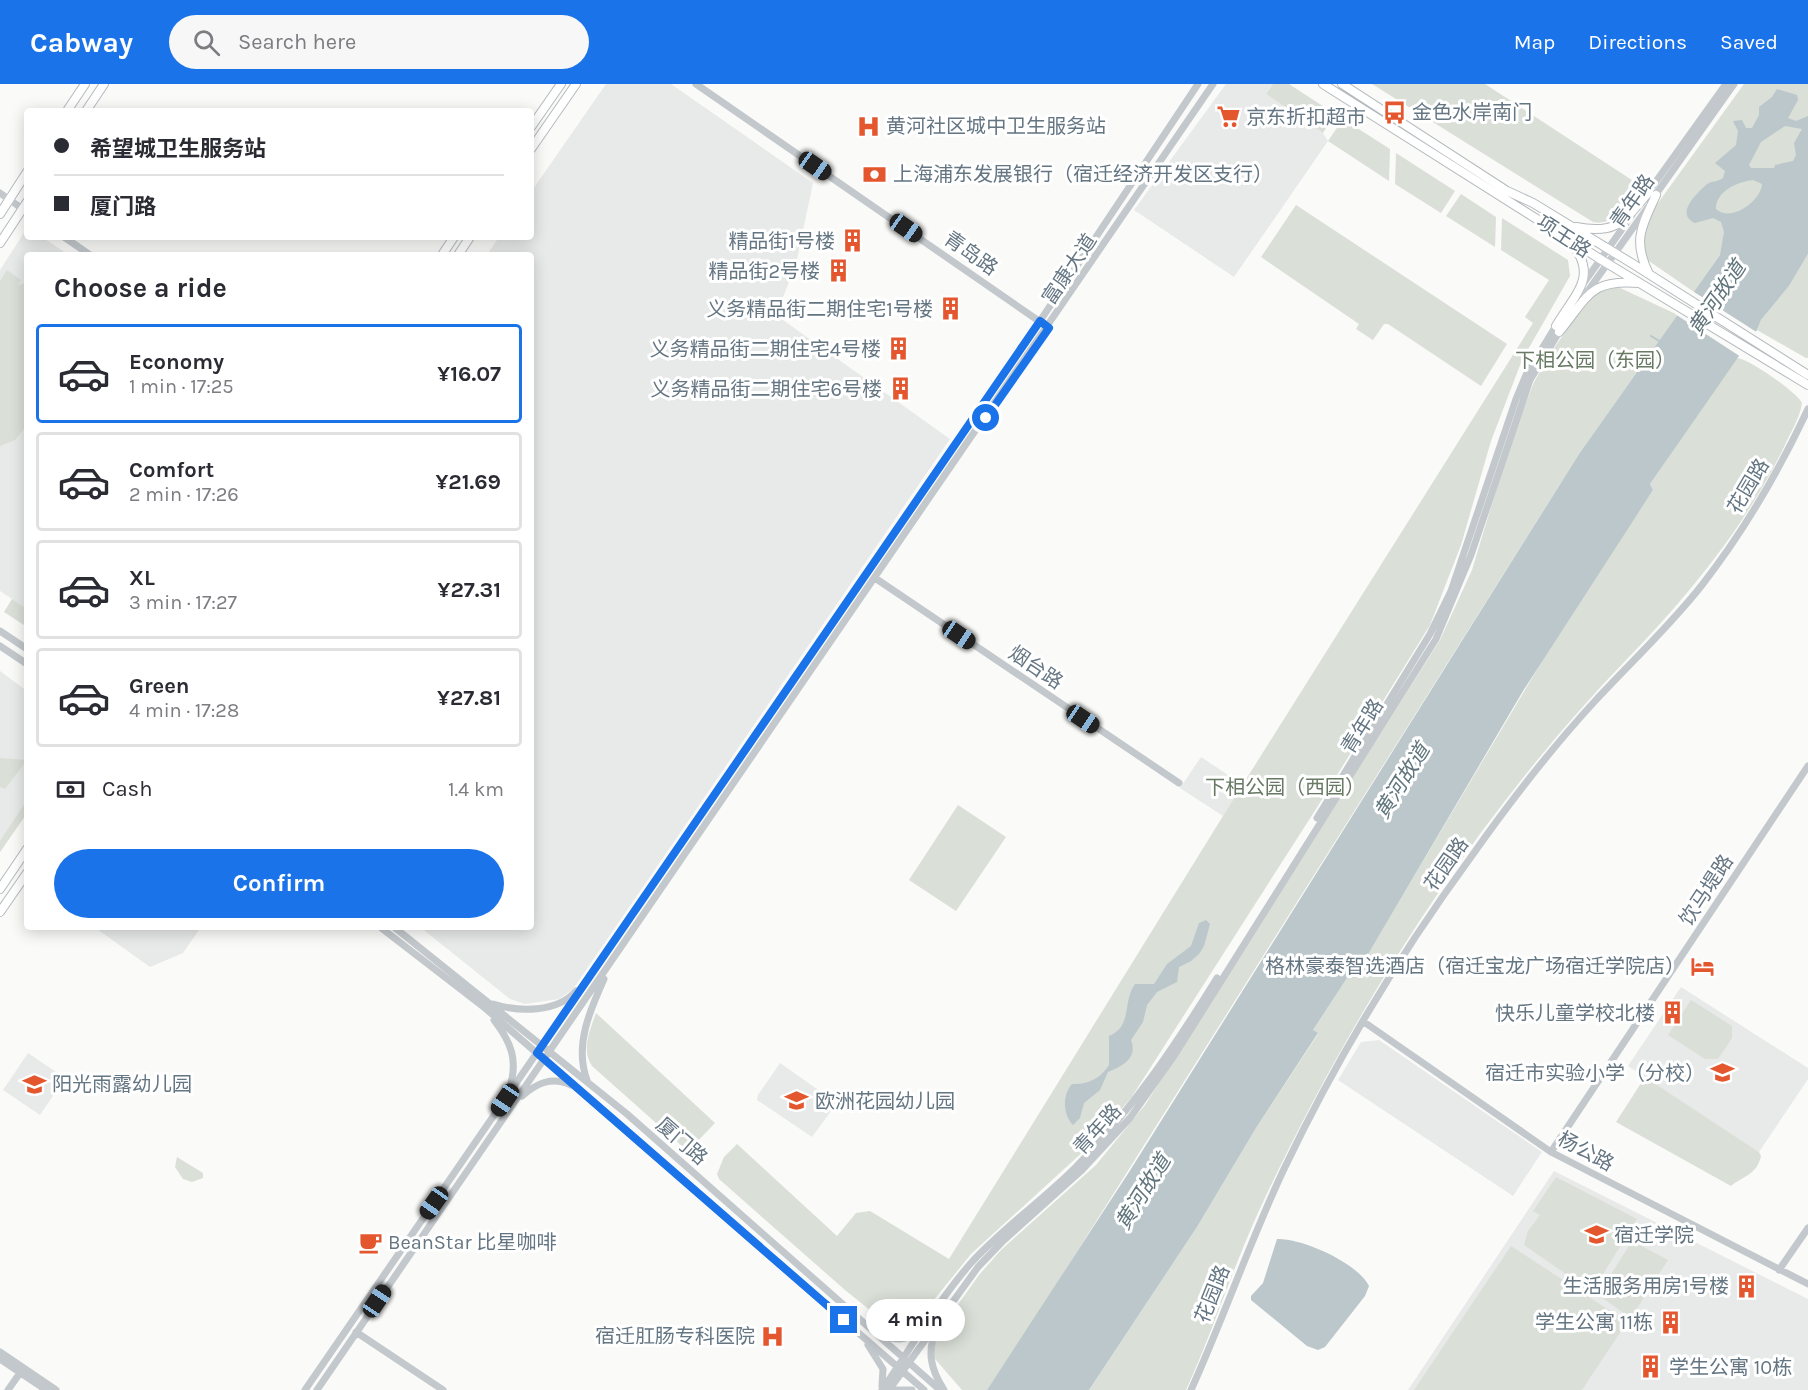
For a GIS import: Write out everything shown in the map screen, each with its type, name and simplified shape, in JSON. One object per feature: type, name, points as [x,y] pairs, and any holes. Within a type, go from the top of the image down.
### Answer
[{"type":"main road","points":[[69,108],[85,84]]},
{"type":"main road","points":[[89,108],[104,84]]},
{"type":"main road","points":[[534,123],[561,84]]},
{"type":"main road","points":[[534,145],[576,84]]},
{"type":"main road","name":"项王路","points":[[1323,84],[1604,261],[1771,358],[1808,375]]},
{"type":"main road","name":"项王路","points":[[1342,84],[1507,191],[1533,203],[1683,296],[1808,386]]},
{"type":"main road","points":[[0,214],[24,176]]},
{"type":"main road","points":[[1571,226],[1608,230],[1624,221],[1652,193]]},
{"type":"main road","points":[[1649,274],[1640,256],[1639,236],[1652,193]]},
{"type":"main road","points":[[0,243],[24,211]]},
{"type":"main road","points":[[1557,329],[1585,276],[1584,262],[1566,237]]},
{"type":"main road","points":[[1557,329],[1594,289],[1602,284],[1642,283]]},
{"type":"main road","points":[[0,889],[24,853]]},
{"type":"main road","points":[[0,912],[24,877]]},
{"type":"street","name":"青岛路","points":[[696,84],[1049,328]]},
{"type":"street","name":"富康大道","points":[[305,1390],[1040,321],[1198,84]]},
{"type":"street","name":"富康大道","points":[[316,1390],[1049,328],[1214,84]]},
{"type":"street","name":"青年路","points":[[906,1361],[946,1296],[997,1237],[1074,1169],[1122,1119],[1170,1054],[1430,634],[1465,556],[1499,444],[1516,399],[1537,354],[1557,329],[1726,84]]},
{"type":"street","name":"青年路","points":[[1652,193],[1734,84]]},
{"type":"street","points":[[0,193],[24,207]]},
{"type":"street","points":[[68,240],[86,252]]},
{"type":"street","name":"青年路","points":[[881,1390],[978,1267],[1002,1242],[1059,1193],[1130,1118],[1174,1056],[1423,660],[1458,592],[1530,380],[1557,329]]},
{"type":"street","name":"花园路","points":[[1191,1390],[1243,1260],[1285,1167],[1364,1022],[1409,947],[1507,808],[1590,707],[1702,585],[1764,493],[1791,446],[1808,409]]},
{"type":"street","name":"烟台路","points":[[875,578],[1179,783]]},
{"type":"street","points":[[0,631],[24,647]]},
{"type":"street","points":[[0,646],[24,662]]},
{"type":"street","name":"饮马堤路","points":[[1551,1152],[1808,766]]},
{"type":"street","name":"厦门路","points":[[384,930],[543,1045],[689,1168],[865,1326],[942,1390]]},
{"type":"street","name":"厦门路","points":[[398,930],[487,1005],[537,1053],[924,1390]]},
{"type":"street","points":[[487,1005],[529,1009],[565,1002],[602,959]]},
{"type":"street","points":[[588,1083],[581,1059],[583,1036],[610,964]]},
{"type":"street","points":[[487,1005],[507,1037],[514,1056],[514,1072],[505,1100]]},
{"type":"street","name":"杨公路","points":[[1364,1022],[1551,1152],[1808,1284]]},
{"type":"street","points":[[512,1107],[542,1082],[562,1081],[579,1089]]},
{"type":"street","points":[[1779,1270],[1808,1228]]},
{"type":"street","points":[[865,1326],[890,1338],[909,1339],[946,1296]]},
{"type":"street","points":[[942,1390],[935,1375],[930,1353],[933,1337],[951,1303]]},
{"type":"street","points":[[356,1332],[443,1390]]},
{"type":"street","points":[[859,1334],[884,1369],[885,1377],[881,1390]]},
{"type":"street","points":[[0,1352],[46,1390]]},
{"type":"street","points":[[0,1359],[56,1390]]},
{"type":"street","points":[[8,1390],[22,1370]]},
{"type":"street","name":"青年路","points":[[889,1390],[899,1370]]},
{"type":"street","points":[[896,1390],[912,1390]]},
{"type":"shaded area","points":[[606,84],[671,84],[813,183],[796,264],[776,315],[950,439],[573,989],[559,999],[525,1004],[510,999],[424,930],[534,930],[534,252],[489,252],[497,240],[534,240],[534,188]]},
{"type":"shaded area","points":[[1226,84],[1273,84],[1266,94],[1323,133],[1328,141],[1234,277],[1134,210]]},
{"type":"shaded area","points":[[24,233],[24,240],[46,240],[64,252],[24,252],[24,607],[0,591],[0,270]]},
{"type":"shaded area","points":[[0,671],[24,689],[24,817],[0,852]]},
{"type":"shaded area","points":[[1201,757],[1243,785],[1223,816],[1180,788]]},
{"type":"shaded area","points":[[98,930],[199,930],[183,953],[150,967]]},
{"type":"shaded area","name":"宿迁市实验小学（分校）","points":[[1681,987],[1808,1068],[1808,1079],[1759,1152],[1628,1066]]},
{"type":"shaded area","points":[[1379,1040],[1542,1152],[1513,1196],[1338,1080],[1361,1042]]},
{"type":"shaded area","name":"阳光雨露幼儿园","points":[[28,1053],[65,1078],[40,1115],[3,1090]]},
{"type":"shaded area","name":"欧洲花园幼儿园","points":[[780,1063],[837,1103],[812,1137],[757,1100]]},
{"type":"shaded area","name":"宿迁学院","points":[[1554,1171],[1808,1299],[1808,1390],[1408,1390]]},
{"type":"green space","points":[[1273,84],[1289,84],[1335,114],[1323,133],[1266,94]]},
{"type":"green space","points":[[1372,84],[1485,84],[1641,186],[1622,212],[1609,221],[1593,222]]},
{"type":"green space","points":[[1744,84],[1808,84],[1808,139],[1796,162],[1776,176],[1694,292],[1646,259],[1641,250],[1645,221]]},
{"type":"green space","points":[[1343,119],[1390,149],[1389,181],[1328,141]]},
{"type":"green space","points":[[1396,153],[1455,191],[1441,213],[1395,184]]},
{"type":"green space","points":[[1461,194],[1496,217],[1495,247],[1446,216]]},
{"type":"green space","points":[[1296,205],[1507,344],[1481,386],[1388,324],[1384,324],[1373,340],[1356,329],[1359,324],[1261,257]]},
{"type":"green space","name":"下相公园（西园）","points":[[1502,218],[1568,260],[1570,276],[1522,360],[1491,441],[1461,545],[1430,625],[1316,809],[1131,1098],[1086,1149],[971,1254],[916,1322],[904,1332],[896,1331],[845,1290],[719,1179],[717,1174],[724,1157],[737,1144],[837,1236],[856,1213],[870,1211],[949,1259],[1223,816],[1533,323],[1525,317],[1549,280],[1501,250]]},
{"type":"green space","points":[[1808,254],[1808,358],[1806,358],[1757,330],[1761,320],[1789,286]]},
{"type":"green space","points":[[7,270],[21,280],[18,285],[24,284],[24,429],[15,440],[0,446],[0,281]]},
{"type":"green space","name":"下相公园（东园）","points":[[1616,286],[1678,315],[1579,454],[1034,1320],[987,1390],[962,1390],[935,1359],[933,1353],[937,1334],[979,1275],[1001,1250],[1096,1165],[1145,1105],[1440,640],[1472,570],[1512,438],[1534,382],[1554,348],[1591,296],[1599,289]]},
{"type":"green space","points":[[1736,358],[1772,376],[1802,403],[1797,420],[1784,447],[1752,505],[1694,585],[1571,720],[1518,784],[1467,852],[1419,922],[1374,993],[1293,1141],[1257,1215],[1186,1390],[1089,1390],[1197,1227],[1256,1128],[1318,1034],[1313,1030],[1349,975],[1354,977],[1563,626],[1653,490],[1650,484]]},
{"type":"green space","points":[[12,599],[24,607],[24,625],[4,612]]},
{"type":"green space","points":[[0,758],[24,760],[24,764],[5,789],[0,787]]},
{"type":"green space","points":[[24,805],[24,817],[0,852],[0,841]]},
{"type":"green space","points":[[958,805],[1006,837],[956,911],[909,880]]},
{"type":"green space","points":[[1691,1000],[1732,1026],[1732,1038],[1718,1059],[1705,1059],[1668,1035]]},
{"type":"green space","points":[[596,1013],[715,1123],[694,1145],[683,1147],[592,1066],[587,1047]]},
{"type":"green space","points":[[1645,1077],[1759,1152],[1761,1156],[1756,1167],[1731,1186],[1616,1122]]},
{"type":"green space","points":[[177,1157],[203,1173],[203,1178],[192,1182],[183,1179],[175,1167]]},
{"type":"green space","points":[[1556,1177],[1637,1219],[1592,1292],[1524,1245],[1528,1231],[1540,1215],[1533,1211]]},
{"type":"green space","points":[[1632,1241],[1668,1260],[1631,1318],[1598,1295]]},
{"type":"green space","points":[[1511,1246],[1627,1322],[1582,1390],[1414,1390]]},
{"type":"water","name":"黄河故道","points":[[1777,89],[1797,95],[1798,100],[1788,118],[1796,121],[1808,116],[1808,254],[1789,286],[1761,320],[1757,330],[1650,484],[1653,490],[1523,691],[1354,978],[1349,975],[1313,1030],[1318,1033],[1256,1128],[1197,1227],[1089,1390],[987,1390],[1131,1169],[1579,454],[1720,255],[1724,232],[1721,222],[1713,218],[1695,223],[1689,219],[1687,209],[1706,185],[1723,178],[1725,171],[1715,163],[1736,145],[1738,131],[1733,121],[1742,120],[1746,128],[1752,128],[1759,115],[1759,107],[1772,97]],"holes":[[[1785,126],[1802,129],[1794,143],[1796,155],[1793,161],[1775,165],[1774,168],[1751,168],[1749,165],[1761,142]],[[1753,180],[1762,184],[1751,203],[1737,212],[1722,213],[1716,209],[1720,197],[1728,188]]]},
{"type":"water","points":[[1206,920],[1210,924],[1204,946],[1199,954],[1179,967],[1177,982],[1157,992],[1147,1005],[1143,1022],[1131,1040],[1133,1046],[1128,1061],[1108,1072],[1100,1090],[1084,1103],[1080,1118],[1073,1125],[1067,1116],[1065,1105],[1069,1089],[1072,1084],[1093,1080],[1109,1065],[1109,1036],[1116,1032],[1124,1020],[1135,984],[1154,984],[1167,964],[1191,946],[1199,923]]},
{"type":"water","points":[[1277,1239],[1314,1247],[1342,1261],[1363,1277],[1369,1286],[1365,1296],[1325,1347],[1318,1350],[1307,1346],[1251,1300],[1251,1296],[1263,1283]]},
{"type":"pier","points":[[1691,290],[1758,333],[1741,357],[1675,314]]},
{"type":"waterway","points":[[1651,336],[1661,342]]},
{"type":"place","name":"金色水岸南门","points":[[1394,112]]},
{"type":"place","name":"京东折扣超市","points":[[1228,117]]},
{"type":"place","name":"黄河社区城中卫生服务站","points":[[868,126]]},
{"type":"place","name":"上海浦东发展银行（宿迁经济开发区支行）","points":[[875,174]]},
{"type":"place","name":"精品街1号楼","points":[[853,241]]},
{"type":"place","name":"精品街2号楼","points":[[838,271]]},
{"type":"place","name":"义务精品街二期住宅1号楼","points":[[951,309]]},
{"type":"place","name":"义务精品街二期住宅4号楼","points":[[899,349]]},
{"type":"place","name":"义务精品街二期住宅6号楼","points":[[900,389]]},
{"type":"place","name":"格林豪泰智选酒店（宿迁宝龙广场宿迁学院店）","points":[[1703,966]]},
{"type":"place","name":"快乐儿童学校北楼","points":[[1673,1013]]},
{"type":"place","name":"宿迁市实验小学（分校）","points":[[1723,1073]]},
{"type":"place","name":"阳光雨露幼儿园","points":[[34,1084]]},
{"type":"place","name":"欧洲花园幼儿园","points":[[797,1101]]},
{"type":"place","name":"宿迁学院","points":[[1596,1235]]},
{"type":"place","name":"BeanStar 比星咖啡","points":[[370,1242]]},
{"type":"place","name":"生活服务用房1号楼","points":[[1747,1286]]},
{"type":"place","name":"学生公寓 11栋","points":[[1671,1322]]},
{"type":"place","name":"宿迁肛肠专科医院","points":[[773,1336]]},
{"type":"place","name":"学生公寓 10栋","points":[[1651,1367]]},
{"type":"route","points":[[844,1320],[537,1053],[1040,321],[1049,328],[986,418]]}]
